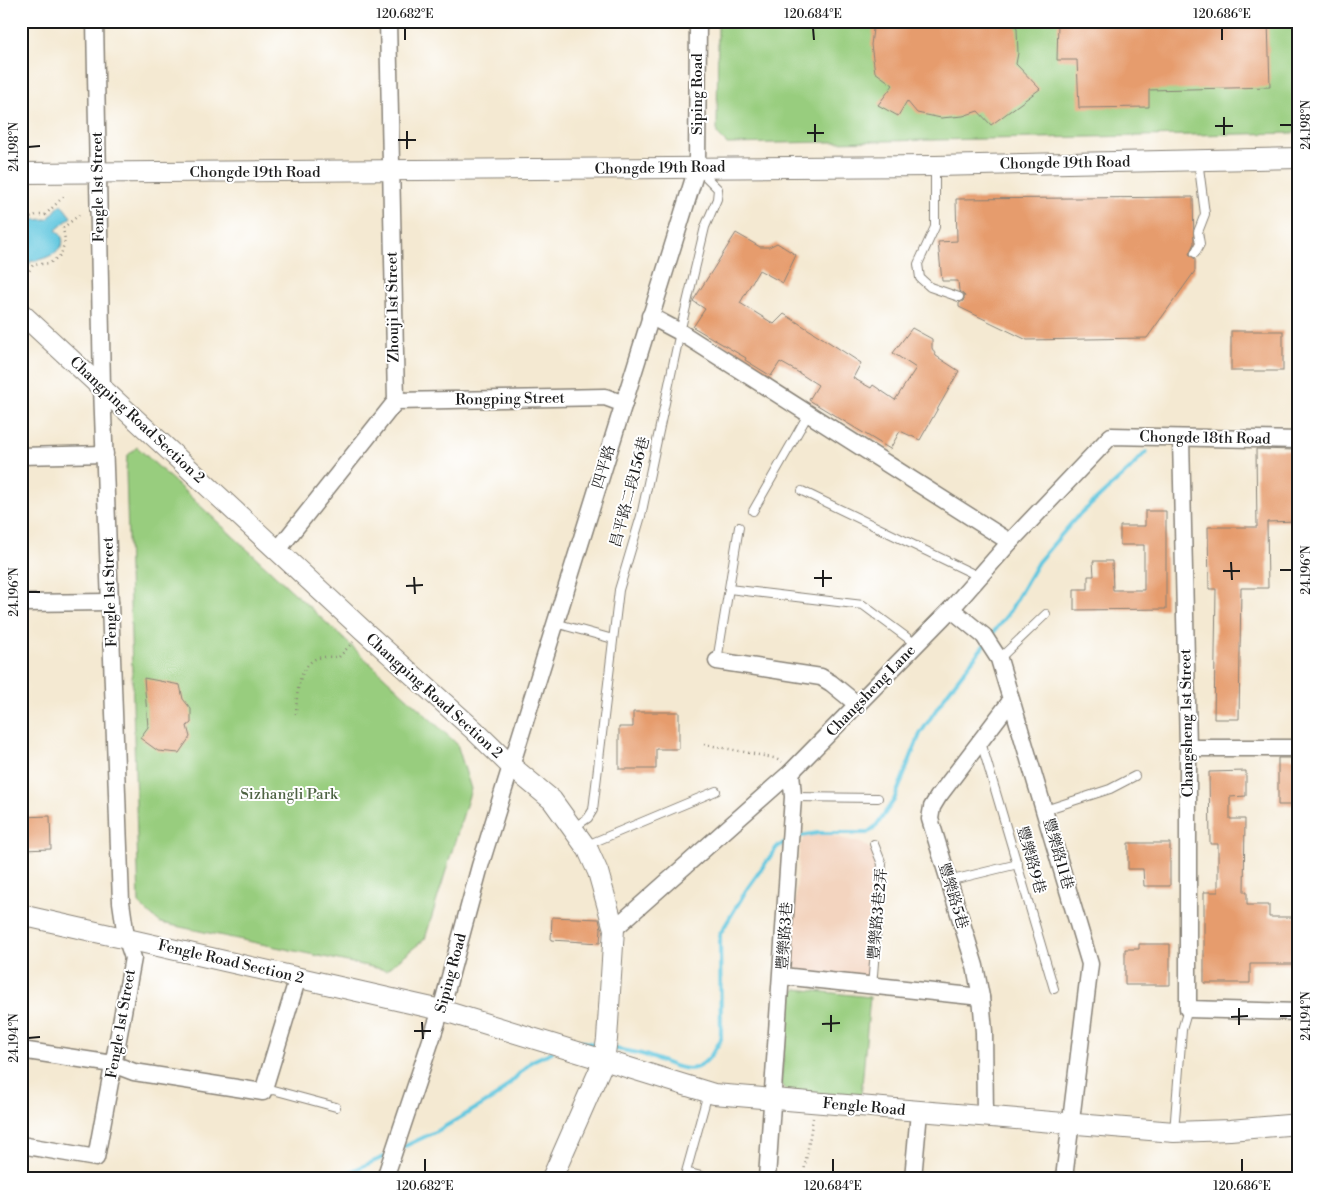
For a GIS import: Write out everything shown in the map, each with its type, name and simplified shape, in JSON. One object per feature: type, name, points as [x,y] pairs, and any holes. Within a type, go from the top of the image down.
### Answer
[{"type":"street","name":"Fengle 1st Street","points":[[21,1145],[96,1158],[133,958],[126,937],[121,902],[102,388],[95,21]]},
{"type":"street","name":"Zhouji 1st Street","points":[[388,21],[396,401]]},
{"type":"street","name":"Siping Road","points":[[697,168],[698,21]]},
{"type":"street","name":"Chongde 19th Road","points":[[21,173],[935,166],[1299,158]]},
{"type":"street","name":"四平路","points":[[511,766],[697,168]]},
{"type":"street","name":"Changping Road Section 2","points":[[21,313],[511,766],[552,800],[585,846],[598,872],[614,929],[604,1060],[552,1178]]},
{"type":"street","points":[[650,316],[680,332],[1010,542]]},
{"type":"street","name":"Rongping Street","points":[[396,401],[605,397],[624,404]]},
{"type":"street","points":[[277,551],[396,401]]},
{"type":"street","name":"Changsheng Lane","points":[[614,929],[791,772],[858,706],[951,609],[1010,542],[1111,436]]},
{"type":"street","name":"Chongde 18th Road","points":[[1111,436],[1299,440]]},
{"type":"street","name":"Changsheng 1st Street","points":[[1181,438],[1188,748],[1188,1009]]},
{"type":"street","points":[[21,456],[105,454]]},
{"type":"street","points":[[21,603],[110,602]]},
{"type":"street","name":"豐樂路11巷","points":[[951,609],[984,636],[999,659],[1010,702],[1045,810],[1090,964],[1069,1122],[1064,1178]]},
{"type":"street","points":[[718,661],[821,677],[858,706]]},
{"type":"street","name":"豐樂路5巷","points":[[985,1116],[984,1032],[981,997],[975,966],[930,819],[932,807],[1010,702]]},
{"type":"street","points":[[1188,748],[1299,748]]},
{"type":"street","name":"Siping Road","points":[[385,1178],[441,1010],[480,866],[511,766]]},
{"type":"street","name":"豐樂路3巷","points":[[767,1178],[793,797],[791,772]]},
{"type":"street","name":"Fengle Road Section 2","points":[[21,915],[126,937],[441,1010]]},
{"type":"street","points":[[21,1050],[114,1064],[134,1072],[263,1092],[298,976]]},
{"type":"street","points":[[782,976],[981,997]]},
{"type":"street","points":[[1188,1009],[1299,1012]]},
{"type":"street","name":"Fengle Road","points":[[441,1010],[708,1093],[773,1100],[1069,1122],[1174,1132],[1230,1130],[1299,1124]]},
{"type":"street","points":[[913,1178],[919,1112]]},
{"type":"lane","points":[[1195,253],[1200,244],[1198,232],[1204,214],[1198,160]]},
{"type":"lane","points":[[935,166],[935,227],[918,264],[920,278],[930,287],[959,297]]},
{"type":"lane","name":"昌平路二段156巷","points":[[573,828],[588,818],[593,810],[619,590],[641,516],[655,457],[680,332],[705,227],[717,199],[718,189],[697,168]]},
{"type":"lane","points":[[753,511],[809,413]]},
{"type":"lane","points":[[802,491],[980,577]]},
{"type":"lane","points":[[718,661],[740,527]]},
{"type":"lane","points":[[729,589],[863,605],[917,645]]},
{"type":"lane","points":[[999,659],[1046,614]]},
{"type":"lane","points":[[555,623],[613,639]]},
{"type":"lane","name":"豐樂路9巷","points":[[980,740],[1054,988]]},
{"type":"lane","points":[[1045,810],[1110,789],[1136,776]]},
{"type":"lane","points":[[585,846],[716,791]]},
{"type":"lane","points":[[793,797],[878,798]]},
{"type":"lane","name":"豐樂路3巷2弄","points":[[872,987],[882,864],[874,844]]},
{"type":"lane","points":[[948,881],[1018,864]]},
{"type":"lane","points":[[1174,1132],[1182,1030],[1188,1009]]},
{"type":"lane","points":[[263,1092],[273,1090],[336,1107]]},
{"type":"lane","points":[[708,1093],[686,1172],[709,1178]]},
{"type":"path","points":[[21,221],[36,215],[45,215],[65,196]]},
{"type":"path","points":[[21,283],[33,265],[50,262],[61,255],[65,240],[63,228],[79,215]]},
{"type":"path","points":[[296,714],[303,670],[316,658],[339,657],[353,642]]},
{"type":"path","points":[[704,744],[774,758],[788,765],[791,772]]},
{"type":"path","points":[[803,1178],[816,1103]]},
{"type":"shaded area","points":[[813,834],[825,834],[861,843],[876,852],[878,868],[869,981],[808,973],[790,968],[800,845],[804,838]]},
{"type":"green space","points":[[718,21],[1299,21],[1299,129],[1294,133],[727,144],[717,134]]},
{"type":"green space","name":"Sizhangli Park","points":[[137,447],[457,744],[471,789],[425,939],[386,970],[161,923],[139,904],[126,471],[127,456]]},
{"type":"green space","points":[[797,989],[870,997],[861,1096],[787,1091],[781,1083],[788,996]]},
{"type":"water","points":[[61,204],[71,217],[56,230],[63,242],[61,247],[51,255],[31,261],[22,277],[23,227],[30,220],[48,219]]},
{"type":"building","points":[[874,21],[1014,21],[1017,29],[1018,53],[1016,64],[1040,89],[991,125],[978,111],[963,116],[941,118],[917,113],[907,101],[898,116],[878,105],[893,85],[875,72],[871,45]]},
{"type":"building","points":[[1058,21],[1268,21],[1270,87],[1149,90],[1149,107],[1079,108],[1077,60],[1057,60]]},
{"type":"building","points":[[1193,197],[1194,243],[1189,254],[1195,259],[1195,271],[1147,338],[1027,340],[959,307],[959,303],[963,301],[965,296],[959,291],[958,281],[942,281],[938,242],[957,241],[956,199]]},
{"type":"building","points":[[736,233],[760,247],[769,247],[777,243],[796,255],[783,283],[759,270],[740,303],[774,324],[784,314],[861,363],[853,378],[871,388],[873,385],[895,400],[916,368],[893,353],[912,328],[932,339],[932,348],[936,356],[959,371],[920,440],[900,431],[890,449],[809,400],[818,385],[796,371],[780,362],[771,376],[745,360],[746,358],[693,327],[705,309],[693,301]]},
{"type":"building","points":[[1231,331],[1283,331],[1283,371],[1231,371]]},
{"type":"building","points":[[1256,449],[1296,450],[1297,521],[1267,522],[1268,588],[1241,588],[1239,719],[1214,719],[1216,589],[1209,589],[1208,527],[1257,527]]},
{"type":"building","points":[[1145,511],[1166,511],[1166,609],[1074,610],[1074,589],[1088,589],[1088,576],[1094,576],[1093,561],[1112,561],[1113,590],[1144,590],[1144,545],[1120,545],[1120,526],[1145,526]]},
{"type":"building","points":[[144,678],[180,685],[183,699],[191,709],[191,723],[187,726],[190,737],[179,753],[158,751],[140,738],[148,727]]},
{"type":"building","points":[[633,712],[679,712],[679,749],[656,749],[656,769],[619,769],[619,727],[633,727]]},
{"type":"building","points":[[1278,758],[1296,758],[1299,761],[1299,805],[1278,805]]},
{"type":"building","points":[[1246,771],[1246,796],[1230,797],[1230,819],[1245,819],[1244,892],[1247,892],[1247,905],[1269,905],[1269,917],[1299,917],[1299,964],[1250,964],[1250,983],[1204,983],[1204,892],[1218,892],[1218,844],[1210,844],[1209,772]]},
{"type":"building","points":[[50,816],[51,849],[21,850],[21,817]]},
{"type":"building","points":[[1128,843],[1170,843],[1170,886],[1144,886],[1143,869],[1128,869]]},
{"type":"building","points":[[552,917],[599,919],[601,928],[600,943],[551,940]]},
{"type":"building","points":[[1139,944],[1170,944],[1170,985],[1125,985],[1125,949],[1139,949]]},
{"type":"waterway","points":[[989,638],[1008,614],[1038,562],[1075,519],[1146,452]]},
{"type":"waterway","points":[[795,837],[818,833],[867,833],[876,826],[894,800],[920,734],[947,693],[985,644]]},
{"type":"waterway","points":[[611,1048],[645,1055],[680,1068],[689,1069],[705,1062],[713,1053],[721,1039],[720,934],[747,889],[777,847],[784,843]]},
{"type":"waterway","points":[[572,1043],[577,1041],[599,1045]]},
{"type":"waterway","points":[[399,1149],[439,1130],[497,1096],[532,1061],[552,1052]]},
{"type":"waterway","points":[[336,1178],[386,1156]]}]
